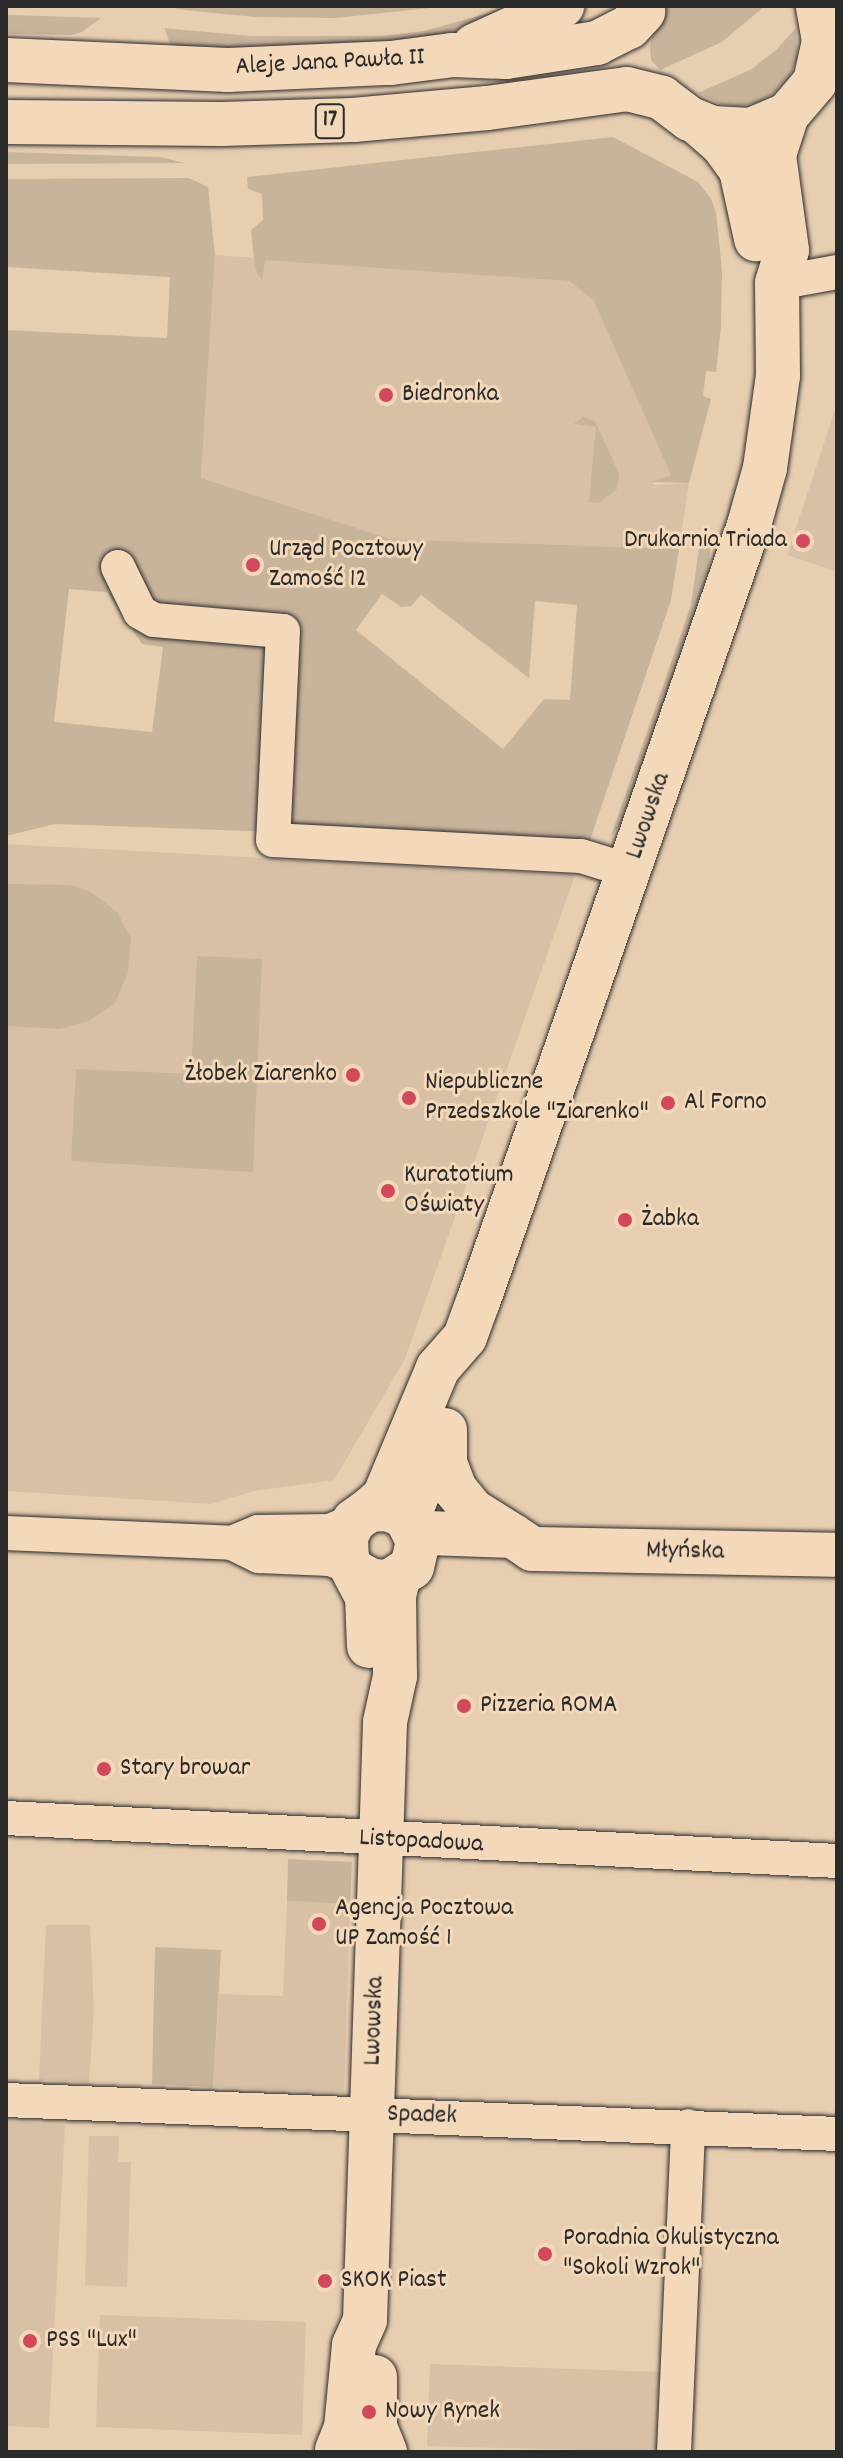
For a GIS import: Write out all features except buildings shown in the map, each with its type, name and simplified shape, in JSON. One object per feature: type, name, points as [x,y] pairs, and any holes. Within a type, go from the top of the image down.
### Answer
[{"type":"main road","points":[[453,55],[562,6]]},
{"type":"main road","name":"17","points":[[6,122],[233,124],[353,120],[487,108],[627,89],[652,94],[699,124],[738,131],[764,127],[787,115],[803,100],[819,72],[824,41],[816,8]]},
{"type":"main road","name":"Aleje Jana Pawła II","points":[[6,60],[228,70],[391,63],[453,55],[506,57],[597,43],[629,27],[645,9]]},
{"type":"main road","name":"17","points":[[645,9],[633,54],[636,68],[652,94]]},
{"type":"main road","name":"Lwowska","points":[[412,1524],[412,1508],[466,1376],[465,1337],[630,871],[758,496],[778,376],[777,283],[787,250],[774,155],[787,115]]},
{"type":"main road","name":"Lwowska","points":[[699,124],[723,145],[741,170],[750,200],[758,254],[777,283]]},
{"type":"main road","name":"Lwowska","points":[[362,1516],[384,1497],[438,1368],[465,1337]]},
{"type":"main road","points":[[448,1420],[443,1448],[455,1489],[473,1511],[523,1543]]},
{"type":"main road","points":[[388,1509],[412,1524],[418,1550],[378,1573],[345,1544],[362,1516],[388,1509]]},
{"type":"main road","name":"Młyńska","points":[[412,1524],[437,1535],[523,1543],[837,1555]]},
{"type":"main road","name":"Młyńska","points":[[378,1573],[434,1563],[509,1563],[523,1543]]},
{"type":"main road","name":"Lwowska","points":[[378,1573],[369,1609],[371,1683],[385,1722],[383,1840],[365,2320],[375,2356],[375,2427],[383,2452]]},
{"type":"main road","name":"Lwowska","points":[[336,2451],[346,2428],[354,2345],[365,2320]]},
{"type":"main road","points":[[336,2451],[364,2444],[383,2452]]},
{"type":"street","points":[[777,283],[837,272]]},
{"type":"street","points":[[118,567],[140,612],[154,620],[283,631],[273,840],[581,856],[630,871]]},
{"type":"street","name":"Młyńska","points":[[232,1543],[258,1532],[330,1531],[362,1516]]},
{"type":"street","name":"Młyńska","points":[[6,1533],[232,1543],[259,1556],[330,1559],[378,1573]]},
{"type":"street","name":"Listopadowa","points":[[6,1818],[383,1840],[837,1861]]},
{"type":"street","name":"Spadek","points":[[6,2100],[837,2134]]},
{"type":"street","points":[[674,2452],[688,2126]]},
{"type":"shaded area","points":[[184,6],[448,6],[336,18],[255,17],[175,9]]},
{"type":"shaded area","points":[[666,6],[765,6],[722,42],[660,70],[651,60],[650,46],[656,21]]},
{"type":"shaded area","points":[[507,8],[454,35],[394,44],[178,49],[170,43],[164,28],[250,36],[381,36],[424,31]]},
{"type":"shaded area","points":[[6,15],[101,18],[82,32],[71,35],[6,34]]},
{"type":"shaded area","points":[[796,28],[797,58],[789,78],[774,93],[758,103],[739,106],[721,104],[698,93],[752,69],[776,50]]},
{"type":"shaded area","points":[[613,137],[698,182],[711,199],[716,212],[722,271],[721,327],[716,372],[706,371],[703,396],[711,399],[689,483],[651,482],[671,475],[594,301],[569,281],[265,260],[262,281],[255,269],[251,230],[263,220],[262,194],[248,189],[247,177]]},
{"type":"shaded area","points":[[6,152],[160,157],[185,163],[6,164]]},
{"type":"shaded area","points":[[189,178],[208,187],[215,255],[201,478],[391,539],[679,549],[671,600],[589,843],[55,824],[6,836],[6,330],[167,338],[170,277],[6,267],[6,179]],"holes":[[[69,589],[107,592],[142,644],[163,647],[152,732],[54,722]],[[382,594],[401,607],[411,606],[421,595],[529,678],[535,601],[577,605],[570,700],[544,699],[503,749],[356,630]]]},
{"type":"shaded area","points":[[215,255],[568,281],[594,300],[672,476],[652,482],[655,485],[689,483],[679,549],[391,539],[201,478]]},
{"type":"shaded area","points":[[837,404],[837,572],[787,555]]},
{"type":"shaded area","points":[[583,417],[595,421],[619,474],[617,489],[599,503],[589,502],[596,427],[574,424]]},
{"type":"shaded area","points":[[701,534],[710,550],[709,572],[623,821],[611,836],[691,605]]},
{"type":"shaded area","points":[[6,844],[575,875],[405,1359],[334,1480],[254,1491],[211,1504],[6,1491]]},
{"type":"shaded area","points":[[6,884],[72,885],[91,892],[117,912],[131,938],[128,973],[115,1003],[89,1021],[59,1029],[6,1026]]},
{"type":"shaded area","points":[[197,956],[262,959],[253,1172],[71,1161],[76,1069],[191,1074]]},
{"type":"shaded area","points":[[288,1859],[352,1862],[350,1904],[287,1901]]},
{"type":"shaded area","points":[[287,1901],[350,1904],[344,2093],[213,2087],[219,1994],[283,1996]]},
{"type":"shaded area","points":[[46,1925],[90,1925],[94,2009],[89,2082],[39,2080]]},
{"type":"shaded area","points":[[155,1947],[221,1950],[213,2087],[152,2084]]},
{"type":"shaded area","points":[[6,2121],[65,2125],[49,2428],[6,2426]]},
{"type":"shaded area","points":[[89,2136],[119,2136],[118,2162],[131,2162],[127,2287],[85,2285]]},
{"type":"shaded area","points":[[100,2315],[306,2322],[302,2435],[96,2427]]},
{"type":"shaded area","points":[[430,2364],[660,2372],[657,2452],[427,2446]]},
{"type":"place","name":"Biedronka","points":[[386,395]]},
{"type":"place","name":"Drukarnia Triada","points":[[803,541]]},
{"type":"place","name":"Urząd Pocztowy Zamość 12","points":[[253,565]]},
{"type":"place","name":"Żłobek Ziarenko","points":[[353,1075]]},
{"type":"place","name":"Niepubliczne Przedszkole \"Ziarenko\"","points":[[409,1098]]},
{"type":"place","name":"Al Forno","points":[[668,1103]]},
{"type":"place","name":"Kuratotium Oświaty","points":[[388,1191]]},
{"type":"place","name":"Żabka","points":[[625,1220]]},
{"type":"place","name":"Pizzeria ROMA","points":[[464,1706]]},
{"type":"place","name":"Stary browar","points":[[104,1769]]},
{"type":"place","name":"Agencja Pocztowa UP Zamość 1","points":[[319,1924]]},
{"type":"place","name":"Poradnia Okulistyczna \"Sokoli Wzrok\"","points":[[545,2254]]},
{"type":"place","name":"SKOK Piast","points":[[325,2281]]},
{"type":"place","name":"PSS \"Lux\"","points":[[30,2341]]},
{"type":"place","name":"Nowy Rynek","points":[[369,2412]]}]
